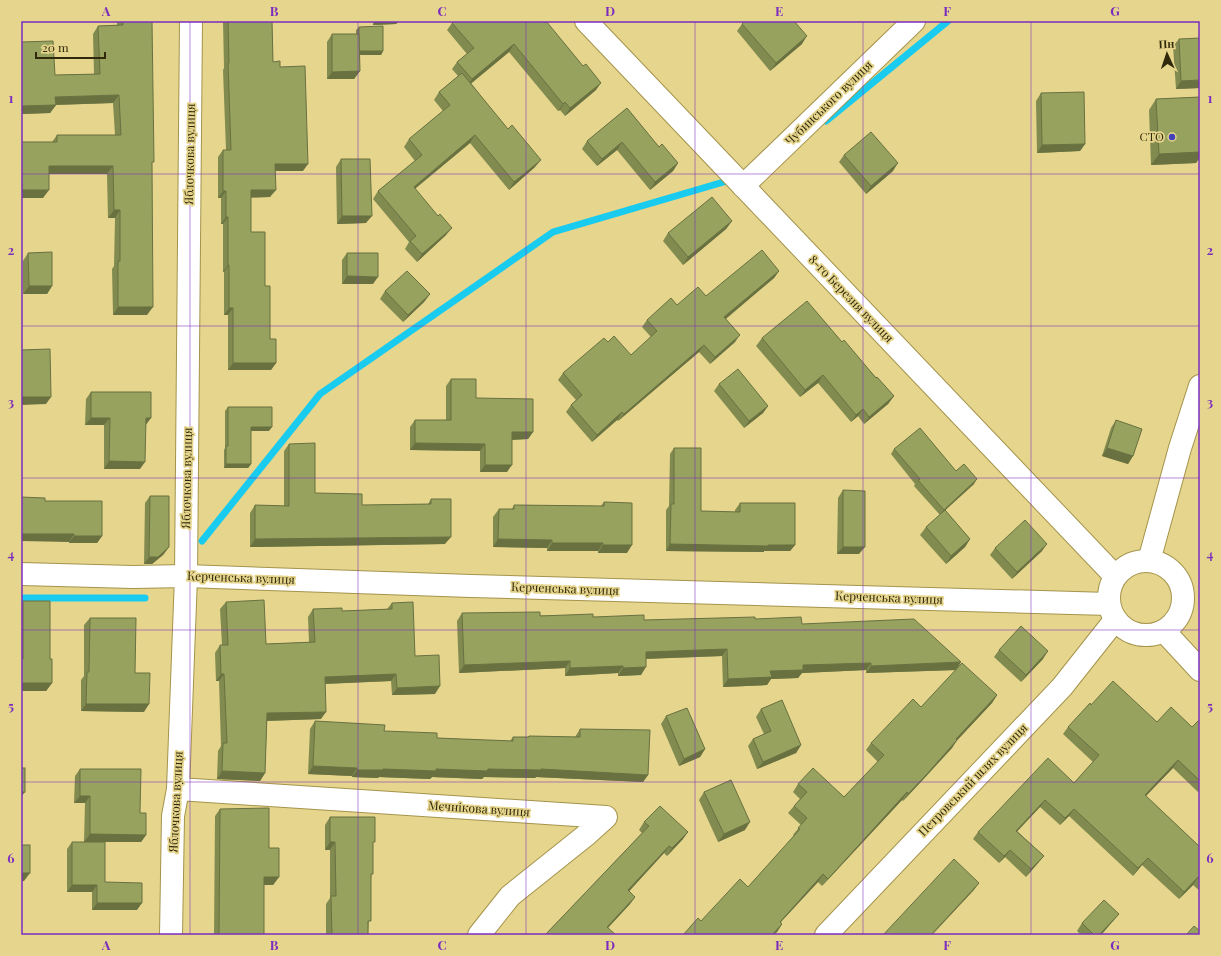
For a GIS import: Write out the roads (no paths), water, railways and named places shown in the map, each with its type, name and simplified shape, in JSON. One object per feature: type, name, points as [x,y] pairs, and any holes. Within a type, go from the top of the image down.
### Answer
[{"type":"street","name":"Яблочкова вулиця","points":[[171,935],[173,816],[178,789],[186,576],[191,21]]},
{"type":"street","name":"8-го Березня вулиця","points":[[586,21],[1115,576]]},
{"type":"street","name":"Чубинського вулиця","points":[[743,186],[914,21]]},
{"type":"street","points":[[1149,561],[1180,448],[1200,386]]},
{"type":"street","points":[[1140,561],[1149,561],[1159,563],[1168,568],[1180,583],[1183,592],[1192,601],[1181,612],[1170,627],[1164,631],[1152,635],[1142,635],[1132,633],[1124,629],[1112,612],[1108,594],[1115,576],[1122,569],[1130,564],[1140,561]]},
{"type":"street","name":"Керченська вулиця","points":[[21,574],[133,577],[186,576],[1112,612]]},
{"type":"street","name":"Петровський шлях вулиця","points":[[826,935],[1062,687],[1112,612]]},
{"type":"street","points":[[1164,631],[1200,670]]},
{"type":"street","name":"Мєчнікова вулиця","points":[[178,789],[606,817],[585,836],[510,896],[479,935]]},
{"type":"waterway","points":[[826,121],[948,21]]},
{"type":"waterway","points":[[202,541],[320,394],[553,232],[727,181]]},
{"type":"waterway","points":[[21,598],[145,598]]},
{"type":"place","name":"СТО","points":[[1172,137]]}]
